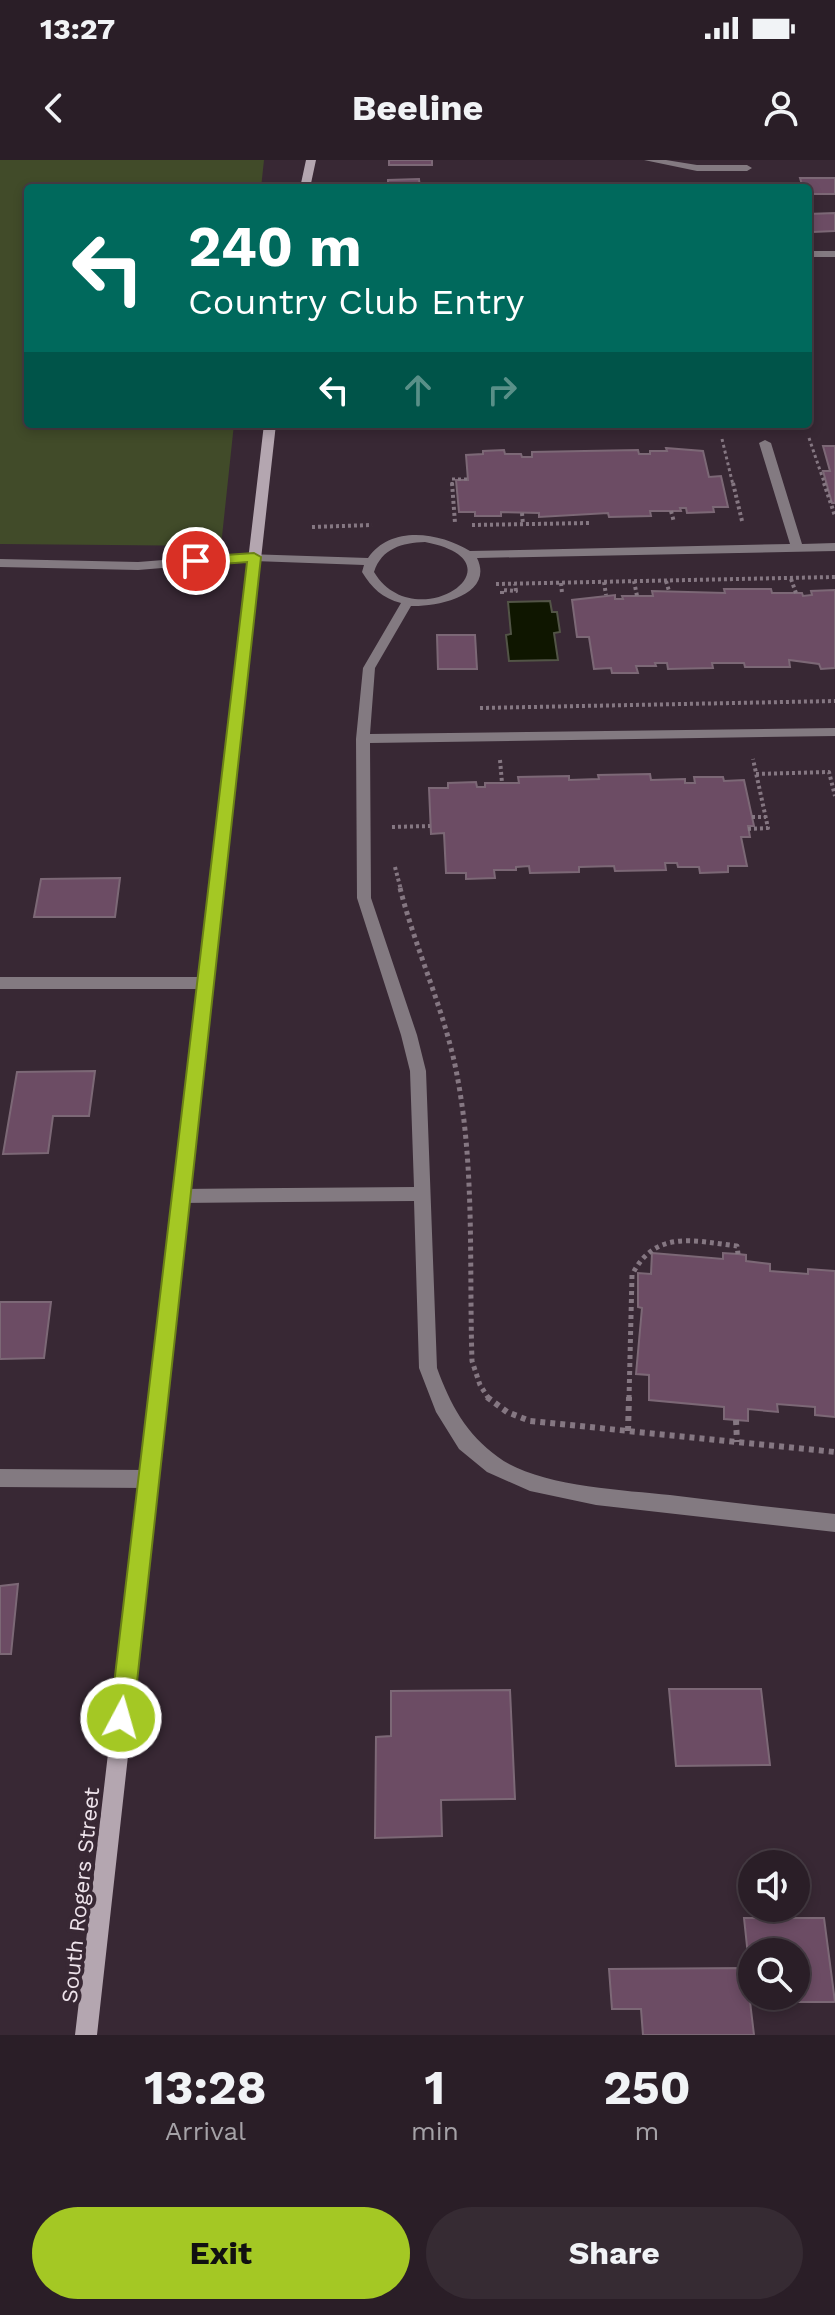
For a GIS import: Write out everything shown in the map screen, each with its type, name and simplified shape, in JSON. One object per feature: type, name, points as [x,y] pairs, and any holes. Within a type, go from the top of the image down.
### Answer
[{"type":"street","points":[[306,184],[311,160]]},
{"type":"street","points":[[649,160],[697,168],[747,168]]},
{"type":"street","points":[[812,254],[835,254]]},
{"type":"street","name":"South Rogers Street","points":[[86,2035],[270,428]]},
{"type":"street","points":[[765,443],[797,548]]},
{"type":"street","points":[[469,555],[474,566],[473,577],[466,588],[441,600],[408,601],[380,590],[368,572],[370,562],[391,544],[416,538],[442,540],[469,555],[835,547]]},
{"type":"street","points":[[0,563],[138,566],[254,557],[370,562]]},
{"type":"street","points":[[408,601],[369,668],[363,739],[364,898],[418,1071],[428,1368],[442,1406],[466,1443],[494,1466],[530,1482],[596,1496],[835,1523]]},
{"type":"street","points":[[363,739],[835,732]]},
{"type":"street","points":[[0,983],[204,983]]},
{"type":"street","points":[[180,1196],[424,1194]]},
{"type":"street","points":[[0,1478],[148,1479]]},
{"type":"path","points":[[809,438],[835,516]]},
{"type":"path","points":[[722,439],[742,521]]},
{"type":"path","points":[[455,528],[452,479],[468,479]]},
{"type":"path","points":[[671,511],[674,522]]},
{"type":"path","points":[[522,513],[523,525]]},
{"type":"path","points":[[488,593],[495,584],[835,577]]},
{"type":"path","points":[[634,581],[637,596]]},
{"type":"path","points":[[666,581],[669,591]]},
{"type":"path","points":[[604,582],[606,595]]},
{"type":"path","points":[[561,583],[562,593]]},
{"type":"path","points":[[502,594],[502,590],[516,591],[515,584]]},
{"type":"path","points":[[474,708],[835,701]]},
{"type":"path","points":[[748,829],[768,828],[752,755]]},
{"type":"path","points":[[500,757],[502,783]]},
{"type":"path","points":[[756,774],[829,772],[835,796]]},
{"type":"path","points":[[392,814],[392,843]]},
{"type":"path","points":[[752,817],[766,817]]},
{"type":"path","points":[[391,827],[430,826]]},
{"type":"path","points":[[393,858],[406,914],[448,1035],[462,1101],[472,1361],[477,1382],[489,1400],[504,1412],[530,1421],[835,1452]]},
{"type":"path","points":[[628,1431],[632,1275],[635,1266],[649,1247],[672,1240],[737,1246],[738,1254]]},
{"type":"path","points":[[736,1420],[737,1442]]},
{"type":"green space","points":[[0,160],[264,160],[261,184],[24,184],[24,428],[234,428],[221,546],[0,544]]},
{"type":"shaded area","points":[[550,601],[552,612],[557,612],[560,632],[554,633],[558,660],[509,661],[506,635],[511,634],[508,602]]},
{"type":"building","points":[[389,160],[432,160],[432,165],[389,165]]},
{"type":"building","points":[[800,178],[835,178],[835,194],[812,194],[812,184],[802,184]]},
{"type":"building","points":[[419,179],[420,184],[388,184],[388,180]]},
{"type":"building","points":[[835,213],[835,231],[813,232],[812,214]]},
{"type":"building","points":[[823,446],[835,446],[835,503],[832,503],[823,471],[830,471]]},
{"type":"building","points":[[666,448],[703,451],[709,477],[721,476],[728,507],[713,507],[714,512],[687,513],[686,508],[680,508],[681,511],[650,511],[651,516],[609,517],[608,513],[539,517],[539,513],[501,512],[501,516],[475,516],[475,512],[459,512],[456,480],[468,480],[466,455],[504,450],[505,454],[521,454],[522,457],[532,457],[532,452],[638,450],[639,454],[650,454],[650,451],[667,451]]},
{"type":"building","points":[[724,589],[771,589],[772,593],[802,593],[803,596],[812,595],[811,591],[835,590],[835,668],[821,669],[819,664],[789,660],[790,667],[712,663],[713,668],[668,669],[667,663],[655,663],[656,666],[636,666],[638,673],[612,673],[611,668],[594,669],[589,637],[577,637],[572,600],[615,595],[615,599],[623,599],[622,596],[653,596],[652,591],[725,593]]},
{"type":"building","points":[[437,635],[475,635],[477,669],[438,669]]},
{"type":"building","points":[[650,774],[651,780],[685,779],[685,783],[695,783],[694,777],[744,780],[754,826],[748,826],[750,837],[741,837],[747,866],[728,866],[728,872],[700,873],[699,867],[678,867],[677,863],[665,863],[666,870],[615,871],[614,866],[579,867],[579,872],[530,873],[529,866],[516,867],[516,870],[494,870],[495,878],[466,879],[466,873],[446,873],[444,833],[431,834],[429,788],[448,788],[448,783],[476,782],[477,787],[485,787],[485,783],[519,783],[518,777],[569,776],[569,780],[599,779],[598,775]]},
{"type":"building","points":[[120,878],[115,917],[34,917],[41,879]]},
{"type":"building","points":[[95,1071],[89,1116],[53,1116],[48,1153],[3,1154],[17,1072]]},
{"type":"building","points":[[652,1253],[723,1259],[723,1253],[738,1254],[746,1255],[746,1261],[770,1264],[770,1271],[808,1274],[808,1269],[835,1271],[835,1417],[815,1415],[815,1407],[777,1404],[778,1412],[748,1409],[748,1421],[724,1419],[724,1407],[649,1400],[649,1375],[636,1374],[642,1308],[638,1307],[638,1273],[651,1274]]},
{"type":"building","points":[[0,1302],[51,1302],[44,1358],[0,1359]]},
{"type":"building","points":[[18,1584],[11,1654],[0,1654],[0,1586]]},
{"type":"building","points":[[669,1689],[761,1689],[770,1765],[676,1766]]},
{"type":"building","points":[[510,1690],[515,1799],[441,1800],[442,1836],[375,1838],[376,1737],[391,1736],[391,1691]]},
{"type":"building","points":[[810,1918],[824,1918],[835,2002],[810,2002],[810,1938],[746,1938],[744,1922],[810,1922]]},
{"type":"building","points":[[738,1968],[738,2010],[751,2010],[754,2035],[643,2035],[641,2009],[612,2009],[609,1969]]},
{"type":"route","points":[[121,1718],[254,557],[196,561]]}]
